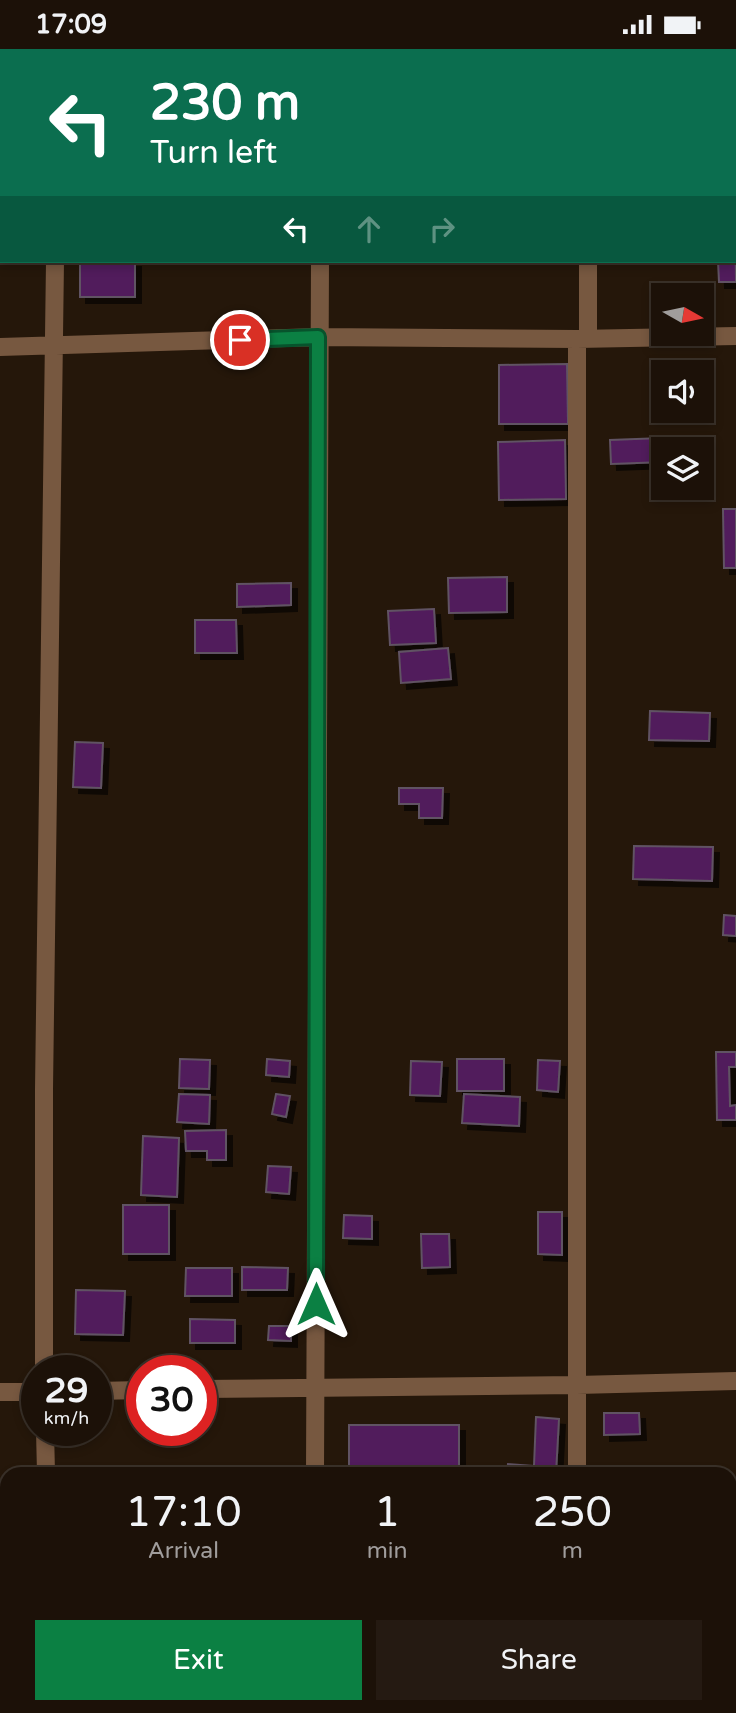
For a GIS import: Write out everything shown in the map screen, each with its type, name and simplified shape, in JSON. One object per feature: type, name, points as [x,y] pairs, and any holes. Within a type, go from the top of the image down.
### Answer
[{"type":"street","points":[[44,1355],[44,1089],[55,263]]},
{"type":"street","points":[[315,1467],[320,263]]},
{"type":"street","points":[[577,1467],[582,338],[588,263]]},
{"type":"street","points":[[0,347],[318,337],[736,336]]},
{"type":"street","points":[[217,1389],[736,1381]]},
{"type":"street","points":[[0,1392],[21,1392]]},
{"type":"street","points":[[45,1446],[46,1467]]},
{"type":"building","points":[[80,263],[135,263],[135,297],[80,297]]},
{"type":"building","points":[[718,263],[736,263],[736,282],[719,282]]},
{"type":"building","points":[[567,364],[568,424],[499,424],[499,365]]},
{"type":"building","points":[[651,438],[651,462],[611,464],[610,440]]},
{"type":"building","points":[[565,440],[566,499],[499,500],[498,442]]},
{"type":"building","points":[[723,509],[736,509],[736,568],[724,568]]},
{"type":"building","points":[[507,577],[507,612],[449,613],[448,578]]},
{"type":"building","points":[[291,583],[291,605],[237,607],[237,584]]},
{"type":"building","points":[[434,609],[436,643],[390,645],[388,611]]},
{"type":"building","points":[[195,620],[236,620],[237,653],[195,653]]},
{"type":"building","points":[[448,648],[451,679],[401,683],[399,652]]},
{"type":"building","points":[[650,711],[710,713],[709,741],[649,740]]},
{"type":"building","points":[[75,742],[103,743],[101,788],[73,787]]},
{"type":"building","points":[[399,788],[443,788],[442,818],[419,818],[419,804],[399,804]]},
{"type":"building","points":[[634,846],[713,847],[712,881],[633,879]]},
{"type":"building","points":[[724,915],[736,916],[736,936],[723,935]]},
{"type":"building","points":[[716,1052],[736,1052],[736,1067],[729,1067],[730,1106],[736,1105],[736,1120],[717,1120]]},
{"type":"building","points":[[180,1059],[210,1060],[209,1089],[179,1088]]},
{"type":"building","points":[[267,1059],[290,1061],[289,1077],[266,1075]]},
{"type":"building","points":[[457,1059],[504,1059],[504,1091],[457,1091]]},
{"type":"building","points":[[538,1060],[560,1061],[558,1092],[537,1090]]},
{"type":"building","points":[[411,1061],[442,1062],[440,1096],[410,1095]]},
{"type":"building","points":[[179,1094],[210,1095],[209,1124],[177,1122]]},
{"type":"building","points":[[276,1094],[290,1096],[286,1117],[272,1114]]},
{"type":"building","points":[[464,1094],[520,1097],[519,1126],[462,1123]]},
{"type":"building","points":[[226,1130],[226,1160],[207,1160],[207,1151],[186,1151],[185,1131]]},
{"type":"building","points":[[143,1136],[179,1138],[177,1197],[141,1195]]},
{"type":"building","points":[[268,1166],[291,1167],[289,1194],[266,1192]]},
{"type":"building","points":[[123,1205],[169,1205],[169,1254],[123,1254]]},
{"type":"building","points":[[538,1212],[562,1212],[562,1255],[538,1254]]},
{"type":"building","points":[[344,1215],[372,1216],[372,1239],[343,1238]]},
{"type":"building","points":[[421,1234],[449,1234],[450,1267],[422,1268]]},
{"type":"building","points":[[242,1267],[288,1268],[287,1290],[242,1290]]},
{"type":"building","points":[[186,1268],[232,1268],[232,1296],[185,1296]]},
{"type":"building","points":[[76,1290],[125,1291],[123,1335],[75,1334]]},
{"type":"building","points":[[190,1319],[235,1320],[235,1343],[190,1343]]},
{"type":"building","points":[[269,1326],[291,1326],[291,1341],[268,1340]]},
{"type":"building","points":[[604,1413],[639,1413],[640,1434],[604,1435]]},
{"type":"building","points":[[536,1417],[559,1419],[556,1467],[508,1467],[508,1464],[534,1466]]},
{"type":"building","points":[[349,1425],[459,1425],[459,1467],[349,1467]]},
{"type":"route","points":[[240,340],[318,337],[316,1304]]}]
